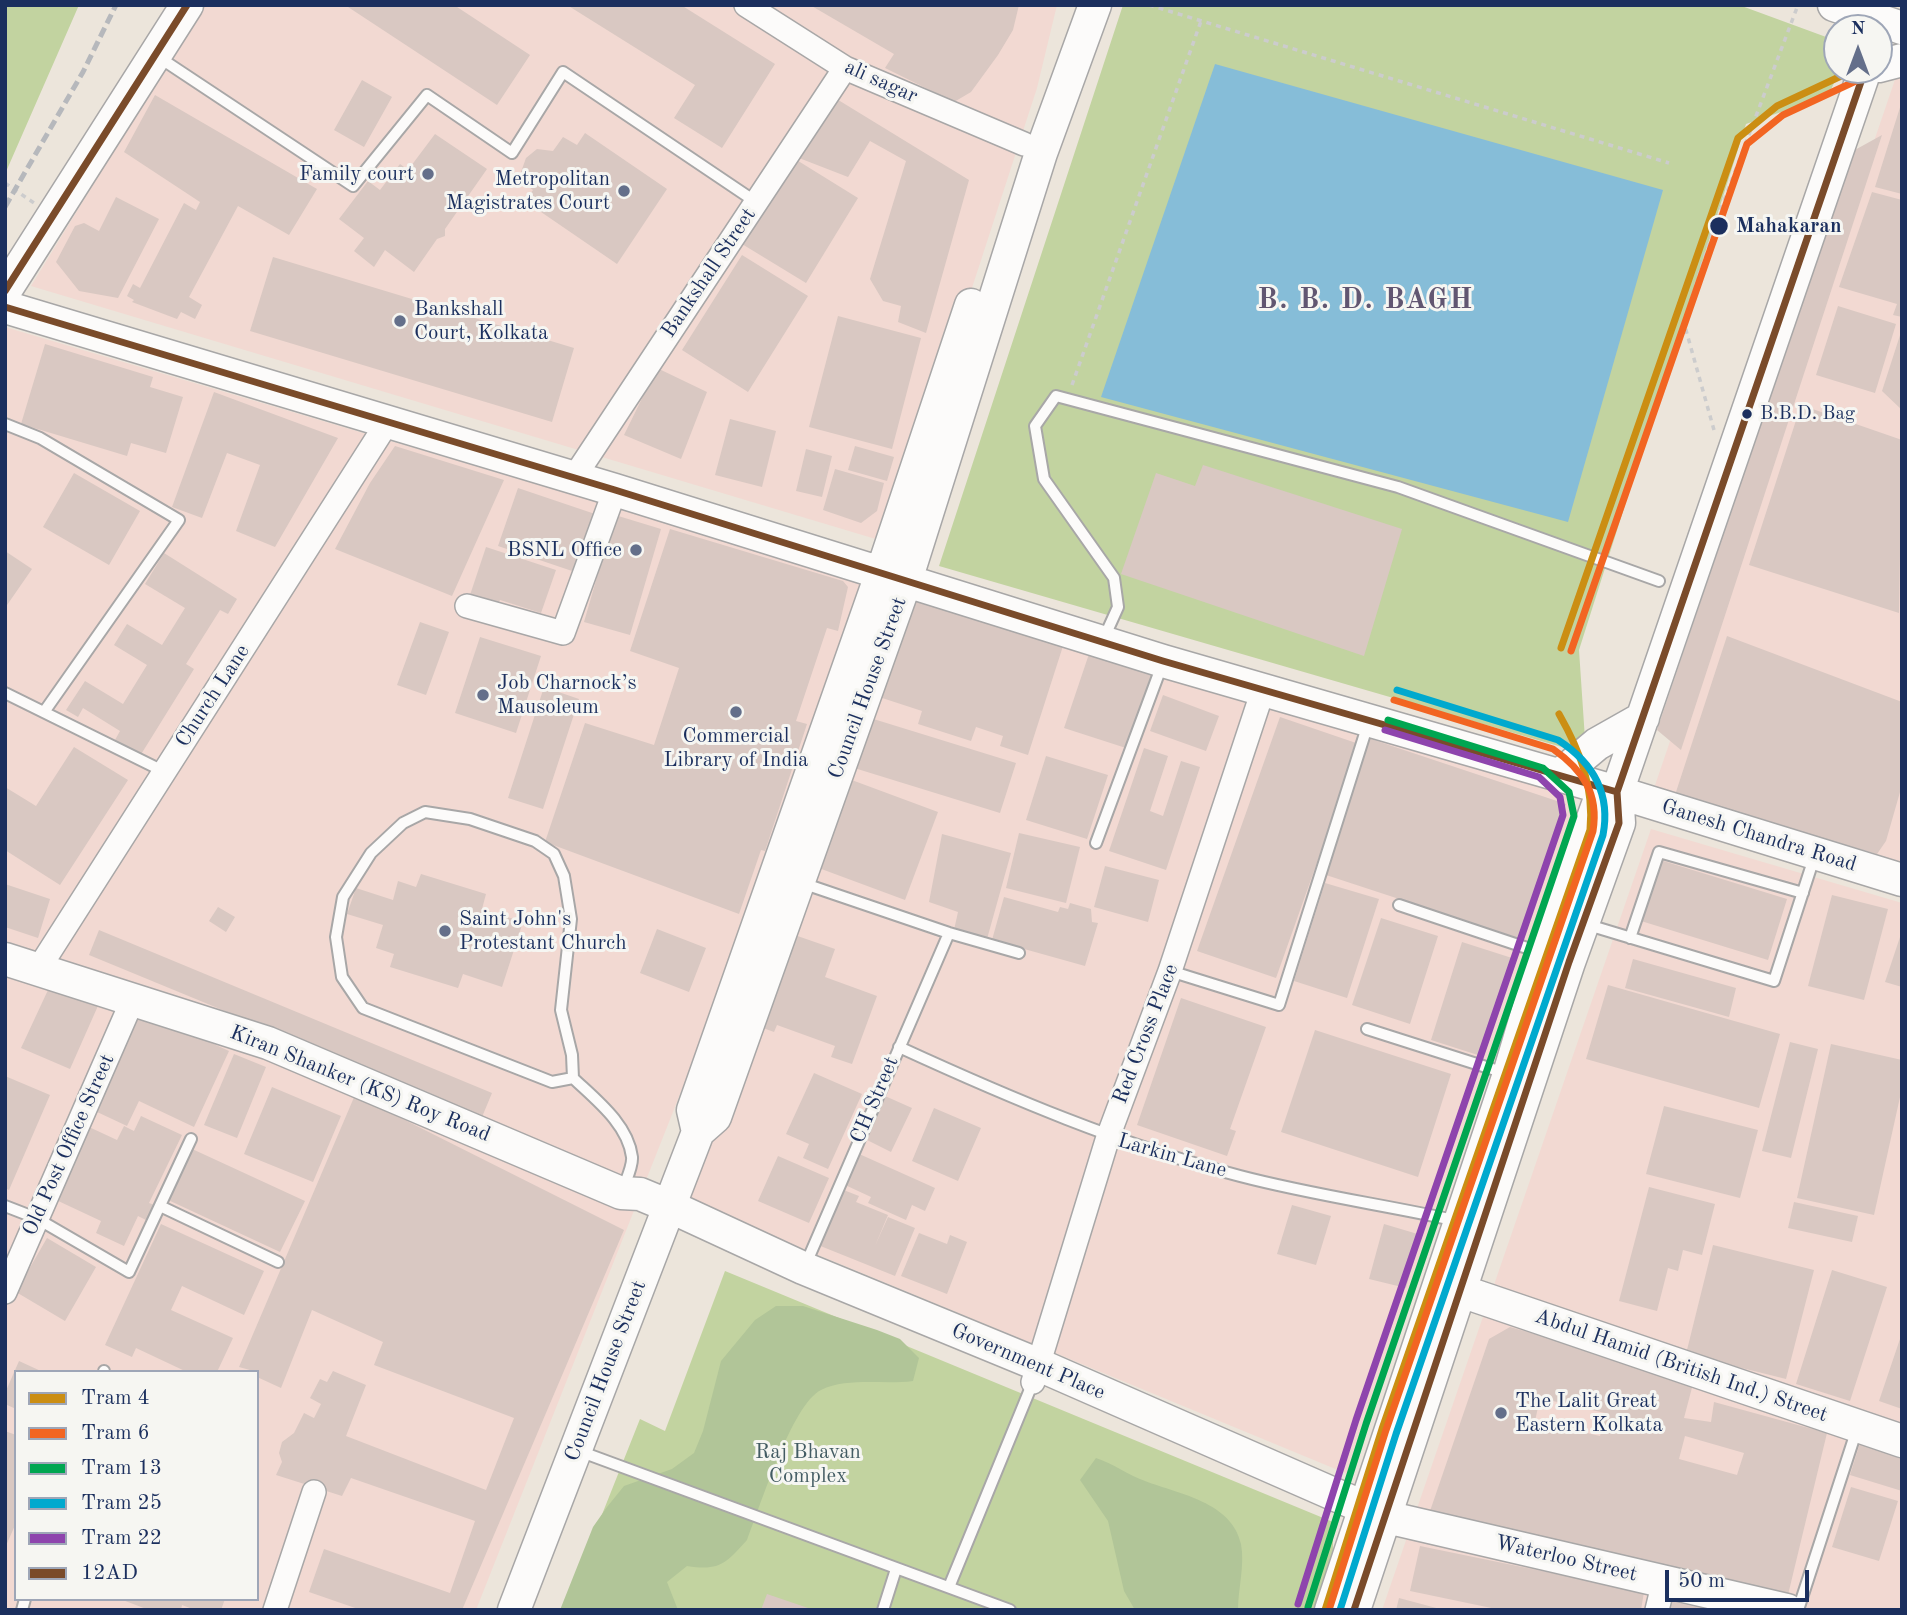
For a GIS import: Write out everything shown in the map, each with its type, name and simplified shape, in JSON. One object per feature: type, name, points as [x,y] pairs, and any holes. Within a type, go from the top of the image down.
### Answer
[{"type":"main road","points":[[5,292],[187,5]]},
{"type":"main road","points":[[894,576],[1033,148],[1073,5]]},
{"type":"main road","points":[[1033,148],[1095,5]]},
{"type":"main road","points":[[1834,5],[1861,14]]},
{"type":"main road","points":[[1557,958],[1583,923],[1619,822],[1617,792],[1860,84]]},
{"type":"main road","name":"Ganesh Chandra Road","points":[[5,307],[615,490],[1163,661],[1264,687],[1369,721],[1617,792],[1902,880]]},
{"type":"main road","name":"Council House Street","points":[[514,1610],[698,1132],[715,1117],[799,881],[894,576]]},
{"type":"main road","name":"Council House Street","points":[[698,1132],[693,1110],[894,576]]},
{"type":"main road","points":[[1560,775],[1597,744],[1643,718]]},
{"type":"main road","points":[[1331,1610],[1373,1519],[1461,1291],[1520,1077],[1557,958],[1598,804],[1617,792]]},
{"type":"main road","name":"Kiran Shanker (KS) Roy Road","points":[[5,959],[268,1042],[621,1193],[640,1194],[666,1214]]},
{"type":"main road","points":[[1354,1610],[1373,1519],[1459,1221],[1520,1077]]},
{"type":"main road","points":[[666,1214],[1036,1374]]},
{"type":"main road","name":"Government Place","points":[[666,1214],[803,1268],[1036,1374],[1373,1519]]},
{"type":"main road","name":"Abdul Hamid (British Ind.) Street","points":[[1461,1291],[1902,1441]]},
{"type":"main road","name":"Waterloo Street","points":[[1373,1519],[1661,1596],[1787,1610]]},
{"type":"street","name":"ali sagar","points":[[746,5],[845,68],[1033,148]]},
{"type":"street","name":"Bankshall Street","points":[[573,479],[845,68]]},
{"type":"street","name":"Church Lane","points":[[39,968],[387,423]]},
{"type":"street","points":[[467,606],[563,633],[615,490]]},
{"type":"street","name":"Red Cross Place","points":[[1036,1374],[1108,1137],[1170,971],[1264,687]]},
{"type":"street","name":"Old Post Office Street","points":[[5,1292],[133,999]]},
{"type":"street","points":[[275,1610],[314,1492]]},
{"type":"lane","points":[[155,55],[353,186],[427,95],[512,153],[563,72],[756,202]]},
{"type":"lane","points":[[1102,641],[1118,607],[1114,578],[1044,479],[1035,426],[1056,396],[1398,488],[1659,581]]},
{"type":"lane","points":[[5,424],[40,438],[179,520],[44,712]]},
{"type":"lane","points":[[1096,843],[1163,661]]},
{"type":"lane","points":[[5,693],[164,772]]},
{"type":"lane","points":[[1170,971],[1279,1005],[1369,721]]},
{"type":"lane","points":[[573,1078],[552,1082],[363,1008],[354,997],[342,977],[335,936],[343,897],[370,853],[403,823],[425,813],[470,819],[534,841],[554,854],[565,876],[571,919],[561,1010],[572,1055],[573,1078],[604,1108],[625,1138],[633,1158],[621,1193]]},
{"type":"lane","points":[[1630,938],[1659,852],[1803,893]]},
{"type":"lane","points":[[1583,923],[1774,981],[1815,855]]},
{"type":"lane","points":[[799,881],[948,933],[1019,953]]},
{"type":"lane","points":[[1399,905],[1557,958]]},
{"type":"lane","name":"CH Street","points":[[803,1268],[948,933]]},
{"type":"lane","points":[[1367,1029],[1520,1077]]},
{"type":"lane","name":"Larkin Lane","points":[[899,1047],[981,1085],[1108,1137],[1242,1176],[1459,1221]]},
{"type":"lane","points":[[5,1206],[36,1219],[129,1272],[191,1139]]},
{"type":"lane","points":[[160,1206],[278,1262]]},
{"type":"lane","points":[[949,1587],[1036,1374]]},
{"type":"lane","points":[[1798,1610],[1858,1427]]},
{"type":"lane","points":[[576,1450],[1010,1610]]},
{"type":"lane","points":[[883,1610],[896,1569]]},
{"type":"path","points":[[1149,5],[1670,163]]},
{"type":"path","points":[[1710,420],[1684,323],[1714,227],[1798,5]]},
{"type":"path","points":[[1070,391],[1201,21]]},
{"type":"path","points":[[5,183],[53,217]]},
{"type":"shaded area","points":[[203,5],[1057,5],[1037,88],[889,543],[31,286]]},
{"type":"shaded area","points":[[1902,59],[1902,871],[1650,800]]},
{"type":"shaded area","points":[[5,327],[881,586],[476,1610],[5,1610]]},
{"type":"shaded area","points":[[891,587],[1581,783],[1350,1475],[668,1193]]},
{"type":"shaded area","points":[[1651,829],[1902,903],[1902,1610],[1382,1610]]},
{"type":"green space","points":[[5,5],[79,5],[5,174]]},
{"type":"green space","points":[[1123,5],[1739,5],[1823,36],[1823,84],[1834,84],[1828,96],[1746,124],[1579,650],[1586,754],[939,566]]},
{"type":"green space","name":"Raj Bhavan Complex","points":[[725,1271],[1333,1522],[1333,1566],[1318,1610],[564,1610],[640,1419],[665,1431]]},
{"type":"green space","points":[[776,1306],[803,1306],[900,1339],[919,1358],[913,1381],[854,1382],[821,1390],[810,1399],[788,1435],[747,1540],[721,1564],[707,1567],[687,1566],[667,1582],[678,1610],[560,1610],[593,1527],[607,1507],[624,1486],[672,1469],[694,1453],[703,1431],[721,1361],[755,1320]]},
{"type":"green space","points":[[1096,1458],[1139,1479],[1202,1502],[1227,1518],[1236,1530],[1242,1552],[1238,1610],[1135,1610],[1124,1591],[1108,1521],[1080,1480]]},
{"type":"water","points":[[1215,64],[1663,190],[1568,522],[1101,397]]},
{"type":"building","points":[[345,5],[454,5],[530,55],[497,105]]},
{"type":"building","points":[[567,5],[681,5],[775,64],[722,148],[674,118],[695,85]]},
{"type":"building","points":[[810,5],[1019,5],[1013,30],[998,55],[971,92],[954,102],[885,68],[894,54]]},
{"type":"building","points":[[362,80],[392,97],[364,147],[334,130]]},
{"type":"building","points":[[155,95],[317,189],[289,235],[238,206],[189,297],[202,305],[195,319],[181,312],[177,319],[132,302],[134,300],[127,296],[133,284],[140,288],[184,203],[196,210],[200,202],[124,152]]},
{"type":"building","points":[[835,98],[969,180],[926,333],[898,322],[901,306],[883,301],[870,279],[906,161],[870,141],[848,177],[799,158]]},
{"type":"building","points":[[1902,101],[1902,194],[1875,187]]},
{"type":"building","points":[[585,133],[667,189],[617,264],[525,201],[533,190],[523,182],[521,172],[526,158],[537,149],[553,151],[563,137],[577,145]]},
{"type":"building","points":[[435,134],[487,169],[445,229],[445,236],[437,239],[414,272],[385,250],[374,267],[354,251],[364,238],[339,219],[368,181],[380,190],[400,164],[408,170]]},
{"type":"building","name":"Mahakaran","points":[[1882,135],[1681,750],[1657,730],[1853,151]]},
{"type":"building","points":[[795,159],[858,198],[806,283],[742,244]]},
{"type":"building","points":[[1872,192],[1902,200],[1902,317],[1893,315],[1897,304],[1839,287]]},
{"type":"building","points":[[116,197],[159,219],[118,298],[79,291],[56,262],[75,226],[84,223],[99,231]]},
{"type":"building","points":[[742,255],[808,296],[748,392],[682,350]]},
{"type":"building","points":[[273,257],[574,348],[552,422],[250,331]]},
{"type":"building","points":[[1838,306],[1896,324],[1875,393],[1816,375]]},
{"type":"building","points":[[838,316],[921,338],[892,449],[809,427]]},
{"type":"building","points":[[1902,329],[1902,410],[1882,391]]},
{"type":"building","points":[[45,344],[153,377],[150,387],[183,397],[166,453],[131,443],[127,456],[21,424]]},
{"type":"building","points":[[657,368],[707,392],[681,459],[624,435]]},
{"type":"building","points":[[214,392],[338,438],[275,547],[236,531],[260,465],[227,453],[202,518],[172,507]]},
{"type":"building","points":[[1801,405],[1902,440],[1899,613],[1749,565]]},
{"type":"building","points":[[730,419],[776,431],[762,487],[715,475]]},
{"type":"building","points":[[395,446],[504,480],[452,596],[335,549],[370,483]]},
{"type":"building","points":[[855,446],[894,457],[887,481],[848,470]]},
{"type":"building","points":[[806,449],[832,456],[822,497],[796,491]]},
{"type":"building","points":[[1203,465],[1402,529],[1364,656],[1121,574],[1156,473],[1195,486]]},
{"type":"building","points":[[835,469],[884,483],[877,511],[861,523],[823,510]]},
{"type":"building","points":[[74,473],[140,511],[109,565],[43,527]]},
{"type":"building","points":[[518,488],[595,514],[575,572],[498,546]]},
{"type":"building","points":[[615,515],[661,529],[630,635],[584,622]]},
{"type":"building","points":[[670,529],[843,581],[848,587],[838,631],[827,628],[796,721],[807,724],[765,851],[761,850],[739,914],[545,842],[585,723],[654,745],[679,668],[630,651]]},
{"type":"building","points":[[486,547],[556,570],[541,613],[500,600],[498,604],[470,595]]},
{"type":"building","points":[[5,551],[32,569],[5,608]]},
{"type":"building","points":[[164,553],[237,599],[228,614],[220,610],[186,664],[194,669],[140,756],[115,740],[120,731],[83,708],[78,717],[66,710],[85,681],[123,704],[147,665],[114,645],[127,624],[162,645],[185,608],[145,584]]},
{"type":"building","points":[[905,595],[1063,646],[1028,755],[1000,746],[1003,736],[976,727],[971,741],[918,724],[922,711],[873,695]]},
{"type":"building","points":[[420,622],[449,632],[426,695],[397,685]]},
{"type":"building","points":[[1727,636],[1902,702],[1902,785],[1886,841],[1877,854],[1675,795]]},
{"type":"building","points":[[480,637],[541,656],[516,733],[455,713]]},
{"type":"building","points":[[1091,648],[1156,670],[1129,749],[1064,728]]},
{"type":"building","points":[[544,687],[579,699],[543,809],[508,798]]},
{"type":"building","points":[[1163,695],[1219,716],[1206,751],[1150,731]]},
{"type":"building","points":[[867,717],[1016,763],[1000,813],[851,767]]},
{"type":"building","points":[[1280,717],[1359,744],[1276,978],[1197,951]]},
{"type":"building","points":[[1368,738],[1566,804],[1521,939],[1323,874]]},
{"type":"building","points":[[74,747],[128,780],[60,885],[5,850],[5,787],[36,806]]},
{"type":"building","points":[[1144,748],[1168,756],[1150,811],[1163,816],[1181,761],[1200,767],[1166,870],[1109,851]]},
{"type":"building","points":[[1046,756],[1108,775],[1087,839],[1026,820]]},
{"type":"building","points":[[849,779],[938,812],[905,900],[816,867]]},
{"type":"building","points":[[1019,833],[1080,847],[1066,903],[1006,888]]},
{"type":"building","points":[[942,834],[1011,853],[987,939],[954,930],[958,912],[929,902]]},
{"type":"building","points":[[1660,860],[1787,899],[1768,960],[1641,921]]},
{"type":"building","points":[[1105,866],[1159,880],[1148,922],[1094,907]]},
{"type":"building","points":[[421,874],[486,894],[482,909],[523,922],[502,987],[463,974],[458,988],[390,967],[394,954],[376,948],[383,925],[347,914],[356,888],[393,900],[398,881],[416,887]]},
{"type":"building","points":[[1325,883],[1379,899],[1347,998],[1294,981]]},
{"type":"building","points":[[5,884],[50,899],[38,938],[5,927]]},
{"type":"building","points":[[1832,895],[1888,909],[1864,1000],[1808,986]]},
{"type":"building","points":[[1004,897],[1058,912],[1060,907],[1068,909],[1070,903],[1091,909],[1092,922],[1098,923],[1085,966],[992,940]]},
{"type":"building","points":[[218,907],[235,917],[226,932],[209,921]]},
{"type":"building","points":[[1381,918],[1438,936],[1410,1024],[1352,1005]]},
{"type":"building","points":[[657,929],[706,948],[689,992],[640,973]]},
{"type":"building","points":[[99,930],[492,1093],[482,1117],[89,955]]},
{"type":"building","points":[[1902,931],[1902,987],[1885,982]]},
{"type":"building","points":[[786,932],[835,949],[825,977],[877,996],[852,1064],[831,1057],[835,1046],[777,1025],[774,1032],[752,1024]]},
{"type":"building","points":[[1462,942],[1512,958],[1481,1056],[1431,1040]]},
{"type":"building","points":[[1633,959],[1736,988],[1729,1017],[1625,988]]},
{"type":"building","points":[[1608,985],[1780,1034],[1759,1108],[1586,1059]]},
{"type":"building","points":[[48,990],[101,999],[70,1069],[21,1048]]},
{"type":"building","points":[[1181,998],[1266,1027],[1230,1129],[1236,1131],[1227,1156],[1137,1125]]},
{"type":"building","points":[[142,1011],[229,1051],[194,1127],[139,1101],[127,1126],[95,1111]]},
{"type":"building","points":[[1315,1030],[1451,1074],[1418,1177],[1281,1132]]},
{"type":"building","points":[[1790,1042],[1818,1049],[1791,1158],[1762,1151]]},
{"type":"building","points":[[1831,1044],[1902,1060],[1902,1088],[1874,1215],[1797,1198]]},
{"type":"building","points":[[234,1054],[266,1067],[237,1138],[204,1125]]},
{"type":"building","points":[[814,1073],[862,1094],[828,1169],[803,1158],[809,1144],[786,1134]]},
{"type":"building","points":[[5,1076],[50,1095],[9,1190],[5,1188]]},
{"type":"building","points":[[272,1087],[341,1116],[313,1182],[244,1154]]},
{"type":"building","points":[[355,1095],[624,1230],[462,1610],[361,1610],[309,1592],[324,1549],[450,1593],[475,1521],[351,1478],[342,1496],[276,1475],[282,1462],[279,1453],[282,1442],[294,1433],[304,1413],[314,1418],[321,1404],[310,1398],[320,1379],[327,1382],[333,1371],[366,1385],[346,1436],[486,1490],[514,1418],[374,1365],[383,1342],[312,1310],[281,1388],[259,1378],[259,1370],[239,1367]]},
{"type":"building","points":[[885,1096],[912,1108],[891,1152],[865,1139]]},
{"type":"building","points":[[1664,1106],[1758,1130],[1740,1198],[1646,1174]]},
{"type":"building","points":[[934,1108],[981,1128],[958,1181],[912,1161]]},
{"type":"building","points":[[141,1116],[182,1135],[149,1203],[157,1206],[150,1222],[138,1216],[124,1246],[96,1233],[101,1221],[54,1199],[89,1127],[117,1140],[124,1126],[134,1131]]},
{"type":"building","points":[[190,1148],[305,1201],[280,1252],[166,1199]]},
{"type":"building","points":[[857,1153],[935,1188],[925,1211],[912,1205],[906,1220],[868,1203],[871,1197],[843,1184]]},
{"type":"building","points":[[778,1156],[829,1178],[809,1223],[758,1201]]},
{"type":"building","points":[[1649,1187],[1715,1204],[1702,1255],[1683,1250],[1678,1271],[1668,1268],[1657,1311],[1619,1301]]},
{"type":"building","points":[[841,1189],[859,1196],[856,1202],[888,1215],[875,1246],[888,1217],[915,1228],[895,1276],[818,1245]]},
{"type":"building","points":[[1794,1202],[1858,1216],[1852,1242],[1788,1228]]},
{"type":"building","points":[[1292,1205],[1331,1216],[1316,1265],[1277,1254]]},
{"type":"building","points":[[161,1224],[264,1271],[244,1315],[182,1286],[171,1310],[233,1338],[218,1370],[183,1370],[136,1348],[132,1357],[105,1345]]},
{"type":"building","points":[[1384,1224],[1421,1235],[1406,1288],[1369,1279]]},
{"type":"building","points":[[919,1233],[947,1244],[950,1235],[967,1242],[947,1294],[901,1276]]},
{"type":"building","points":[[47,1238],[96,1267],[65,1321],[16,1292]]},
{"type":"building","points":[[1713,1245],[1814,1270],[1786,1379],[1686,1354]]},
{"type":"building","points":[[1832,1270],[1887,1287],[1850,1401],[1796,1384]]},
{"type":"building","points":[[1510,1327],[1694,1380],[1684,1418],[1711,1422],[1714,1402],[1827,1433],[1787,1599],[1429,1514],[1489,1339]],"holes":[[[1540,1398],[1605,1413],[1600,1436],[1535,1421]],[[1685,1436],[1744,1453],[1737,1475],[1679,1459]]]},
{"type":"building","points":[[1902,1336],[1902,1409],[1879,1401]]},
{"type":"building","points":[[19,1361],[39,1370],[15,1370]]},
{"type":"building","points":[[14,1372],[14,1408],[5,1404],[5,1393]]},
{"type":"building","points":[[5,1431],[14,1434],[14,1528],[5,1548]]},
{"type":"building","points":[[1860,1443],[1902,1456],[1902,1491],[1850,1475]]},
{"type":"building","points":[[1851,1487],[1898,1501],[1879,1561],[1832,1547]]},
{"type":"building","points":[[1420,1546],[1644,1592],[1641,1610],[1501,1610],[1410,1591]]},
{"type":"building","points":[[767,1594],[811,1609],[811,1610],[761,1610]]},
{"type":"building","points":[[1399,1598],[1440,1609],[1396,1610]]},
{"type":"building","points":[[1662,1599],[1704,1609],[1704,1610],[1660,1610]]},
{"type":"building","points":[[125,1601],[224,1601],[221,1610],[195,1610],[182,1605],[181,1610],[149,1610]]},
{"type":"railway","points":[[5,207],[83,72],[116,5]]},
{"type":"tram line","name":"4","points":[[1561,648],[1738,138],[1777,106],[1824,84]]},
{"type":"tram line","name":"6","points":[[1571,651],[1747,144],[1783,115],[1849,84]]},
{"type":"tram line","name":"25","points":[[1340,1610],[1396,1434],[1603,835],[1605,820],[1601,792],[1596,780],[1580,758],[1558,740],[1397,690]]},
{"type":"tram line","name":"6","points":[[1329,1610],[1386,1430],[1593,831],[1594,818],[1594,806],[1586,784],[1573,765],[1553,749],[1394,700]]},
{"type":"tram line","name":"4","points":[[1325,1610],[1382,1429],[1590,830],[1590,799],[1584,769],[1559,714]]},
{"type":"tram line","name":"13","points":[[1308,1607],[1366,1424],[1574,816],[1569,792],[1543,768],[1388,720]]},
{"type":"tram line","name":"22","points":[[1298,1604],[1356,1420],[1563,815],[1560,797],[1539,777],[1385,730]]},
{"type":"transit line","name":"12AD","points":[[5,291],[187,5]]},
{"type":"transit line","name":"12AD","points":[[1354,1610],[1569,962],[1619,823],[1617,792],[1860,84]]},
{"type":"transit line","name":"12AD","points":[[5,307],[615,490],[1163,661],[1617,792]]},
{"type":"place","name":"Family court","points":[[428,174]]},
{"type":"place","name":"Metropolitan Magistrates Court","points":[[624,191]]},
{"type":"place","name":"Mahakaran","points":[[1719,226]]},
{"type":"place","name":"Bankshall Court, Kolkata","points":[[400,321]]},
{"type":"place","name":"B.B.D. Bag","points":[[1747,414]]},
{"type":"place","name":"BSNL Office","points":[[636,550]]},
{"type":"place","name":"Job Charnock’s Mausoleum","points":[[483,695]]},
{"type":"place","name":"Commercial Library of India","points":[[736,712]]},
{"type":"place","name":"Saint John's Protestant Church","points":[[445,931]]},
{"type":"place","name":"The Lalit Great Eastern Kolkata","points":[[1501,1413]]},
{"type":"district","name":"B. B. D. BAGH","points":[[1366,301]]}]
